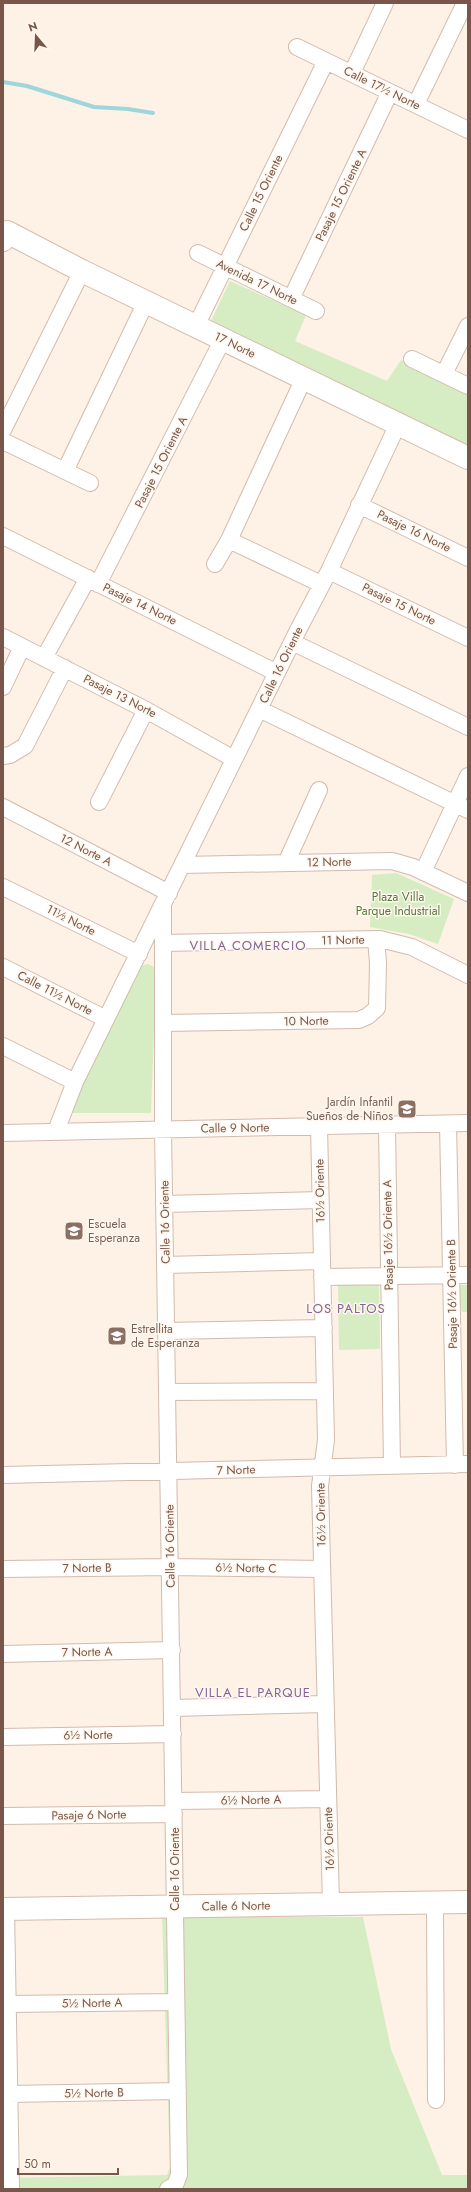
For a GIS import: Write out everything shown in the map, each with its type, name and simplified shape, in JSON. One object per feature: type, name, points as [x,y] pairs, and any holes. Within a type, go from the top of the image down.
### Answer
[{"type":"street","points":[[352,73],[385,3]]},
{"type":"street","points":[[416,104],[465,3]]},
{"type":"street","name":"Calle 17½ Norte","points":[[297,47],[468,130]]},
{"type":"street","name":"Calle 15 Oriente","points":[[196,326],[326,61]]},
{"type":"street","name":"Pasaje 15 Oriente A","points":[[291,299],[390,92]]},
{"type":"street","name":"17 Norte","points":[[4,234],[468,458]]},
{"type":"street","name":"Avenida 17 Norte","points":[[198,253],[316,311]]},
{"type":"street","points":[[3,430],[82,271]]},
{"type":"street","points":[[65,471],[146,302]]},
{"type":"street","points":[[444,374],[468,326]]},
{"type":"street","name":"Pasaje 15 Oriente A","points":[[44,658],[93,581],[223,339]]},
{"type":"street","points":[[412,359],[468,386]]},
{"type":"street","points":[[216,564],[229,540],[304,378]]},
{"type":"street","name":"Calle 16 Oriente","points":[[56,1131],[75,1082],[277,672],[329,571],[398,424]]},
{"type":"street","points":[[3,441],[90,483]]},
{"type":"street","name":"Pasaje 16 Norte","points":[[359,505],[468,558]]},
{"type":"street","name":"Pasaje 14 Norte","points":[[3,536],[277,672]]},
{"type":"street","points":[[229,540],[321,584]]},
{"type":"street","name":"Pasaje 15 Norte","points":[[329,571],[468,638]]},
{"type":"street","name":"Pasaje 13 Norte","points":[[3,637],[146,710],[234,759]]},
{"type":"street","points":[[292,642],[468,727]]},
{"type":"street","points":[[3,687],[22,647]]},
{"type":"street","points":[[3,756],[10,755],[25,746],[65,668]]},
{"type":"street","points":[[259,709],[461,806]]},
{"type":"street","points":[[99,802],[146,710]]},
{"type":"street","points":[[423,872],[461,806],[468,776]]},
{"type":"street","points":[[286,863],[319,790]]},
{"type":"street","name":"12 Norte A","points":[[3,807],[166,899]]},
{"type":"street","name":"12 Norte","points":[[182,866],[392,861],[406,864],[468,893]]},
{"type":"street","name":"11½ Norte","points":[[3,886],[138,954]]},
{"type":"street","name":"Calle 16 Oriente","points":[[166,899],[163,943],[163,1129],[170,1472],[170,1567],[179,2175],[171,2187]]},
{"type":"street","name":"11 Norte","points":[[163,943],[376,939],[412,947],[468,975]]},
{"type":"street","name":"10 Norte","points":[[163,1023],[359,1020],[368,1016],[377,1008],[378,963],[376,939]]},
{"type":"street","name":"Calle 11½ Norte","points":[[3,967],[106,1019]]},
{"type":"street","points":[[3,1046],[75,1082]]},
{"type":"street","name":"Calle 9 Norte","points":[[3,1132],[468,1123]]},
{"type":"street","name":"Pasaje 16½ Oriente B","points":[[448,1124],[451,1275],[462,1465]]},
{"type":"street","name":"Pasaje 16½ Oriente A","points":[[387,1125],[392,1466]]},
{"type":"street","name":"16½ Oriente","points":[[319,1126],[326,1440],[320,1481],[331,1904]]},
{"type":"street","points":[[164,1204],[320,1200]]},
{"type":"street","points":[[165,1265],[322,1261]]},
{"type":"street","points":[[322,1277],[468,1275]]},
{"type":"street","points":[[166,1331],[324,1328]]},
{"type":"street","points":[[168,1392],[325,1390]]},
{"type":"street","name":"7 Norte","points":[[3,1475],[462,1465]]},
{"type":"street","name":"6½ Norte C","points":[[170,1567],[322,1569]]},
{"type":"street","name":"7 Norte B","points":[[3,1569],[170,1567]]},
{"type":"street","name":"7 Norte A","points":[[3,1654],[172,1650]]},
{"type":"street","points":[[173,1708],[326,1704]]},
{"type":"street","name":"6½ Norte","points":[[3,1737],[173,1734]]},
{"type":"street","name":"6½ Norte A","points":[[174,1807],[328,1800]]},
{"type":"street","name":"Pasaje 6 Norte","points":[[3,1816],[174,1807]]},
{"type":"street","name":"Calle 6 Norte","points":[[5,1909],[468,1902]]},
{"type":"street","points":[[435,1903],[436,2100]]},
{"type":"street","points":[[5,1909],[11,2189]]},
{"type":"street","name":"5½ Norte A","points":[[8,2004],[176,2002]]},
{"type":"street","name":"5½ Norte B","points":[[9,2094],[178,2091]]},
{"type":"green space","points":[[230,281],[306,315],[295,341],[387,381],[401,360],[468,392],[468,452],[210,323]]},
{"type":"green space","name":"Plaza Villa Parque Industrial","points":[[396,873],[454,899],[438,944],[409,934],[370,927],[372,875]]},
{"type":"green space","points":[[147,964],[153,966],[156,971],[151,1113],[67,1113],[142,966]]},
{"type":"green space","points":[[379,1284],[380,1349],[339,1350],[338,1285]]},
{"type":"green space","points":[[452,1285],[468,1285],[468,1312],[462,1312]]},
{"type":"green space","points":[[162,1916],[363,1917],[391,2049],[442,2175],[468,2175],[468,2189],[3,2189],[3,2178],[167,2175],[170,2167]]},
{"type":"waterway","points":[[3,82],[27,86],[94,107],[128,109],[153,113]]},
{"type":"place","name":"Jardín Infantil Sueños de Niños","points":[[407,1109]]},
{"type":"place","name":"Escuela Esperanza","points":[[74,1231]]},
{"type":"place","name":"Estrellita de Esperanza","points":[[117,1336]]},
{"type":"district","name":"VILLA COMERCIO","points":[[248,945]]},
{"type":"district","name":"LOS PALTOS","points":[[346,1308]]},
{"type":"district","name":"VILLA EL PARQUE","points":[[253,1692]]}]
